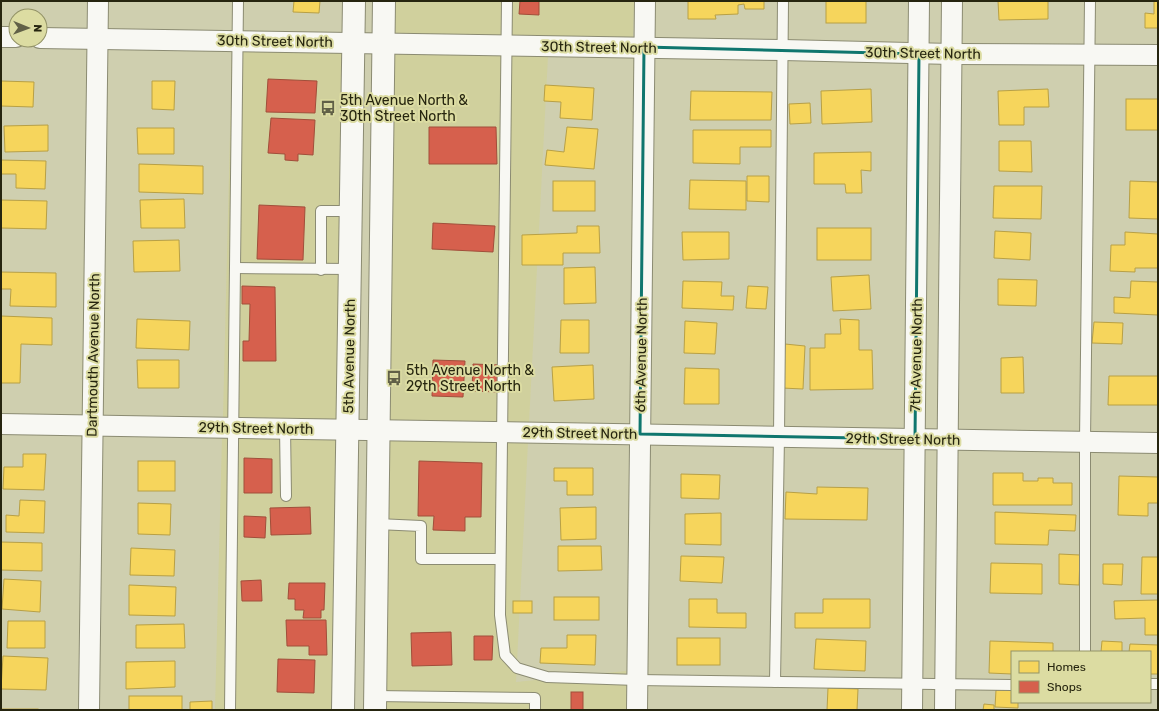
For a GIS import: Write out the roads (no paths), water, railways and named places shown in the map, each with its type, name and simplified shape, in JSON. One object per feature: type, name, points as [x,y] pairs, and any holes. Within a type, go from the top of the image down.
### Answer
[{"type":"main road","name":"5th Avenue North","points":[[343,710],[354,1]]},
{"type":"main road","points":[[375,703],[384,1]]},
{"type":"street","name":"Dartmouth Avenue North","points":[[89,710],[98,1]]},
{"type":"street","name":"6th Avenue North","points":[[637,710],[644,1]]},
{"type":"street","name":"7th Avenue North","points":[[912,710],[919,1]]},
{"type":"street","points":[[945,710],[952,1]]},
{"type":"street","name":"30th Street North","points":[[48,38],[644,47],[919,54],[1158,55]]},
{"type":"street","name":"29th Street North","points":[[1,424],[1158,443]]},
{"type":"lane","points":[[230,710],[238,1]]},
{"type":"lane","points":[[508,1],[500,559],[500,615],[505,655],[517,668],[546,677],[637,680],[1011,685]]},
{"type":"lane","points":[[775,682],[784,1]]},
{"type":"lane","points":[[1085,651],[1085,442],[1090,1]]},
{"type":"lane","points":[[320,270],[321,210],[351,211]]},
{"type":"lane","points":[[235,268],[350,270]]},
{"type":"lane","points":[[285,428],[286,496]]},
{"type":"lane","points":[[377,524],[420,526],[421,559],[500,559]]},
{"type":"lane","points":[[375,703],[535,698],[535,710]]},
{"type":"place","name":"5th Avenue North & 30th Street North","points":[[328,108]]},
{"type":"place","name":"5th Avenue North & 29th Street North","points":[[394,378]]}]
